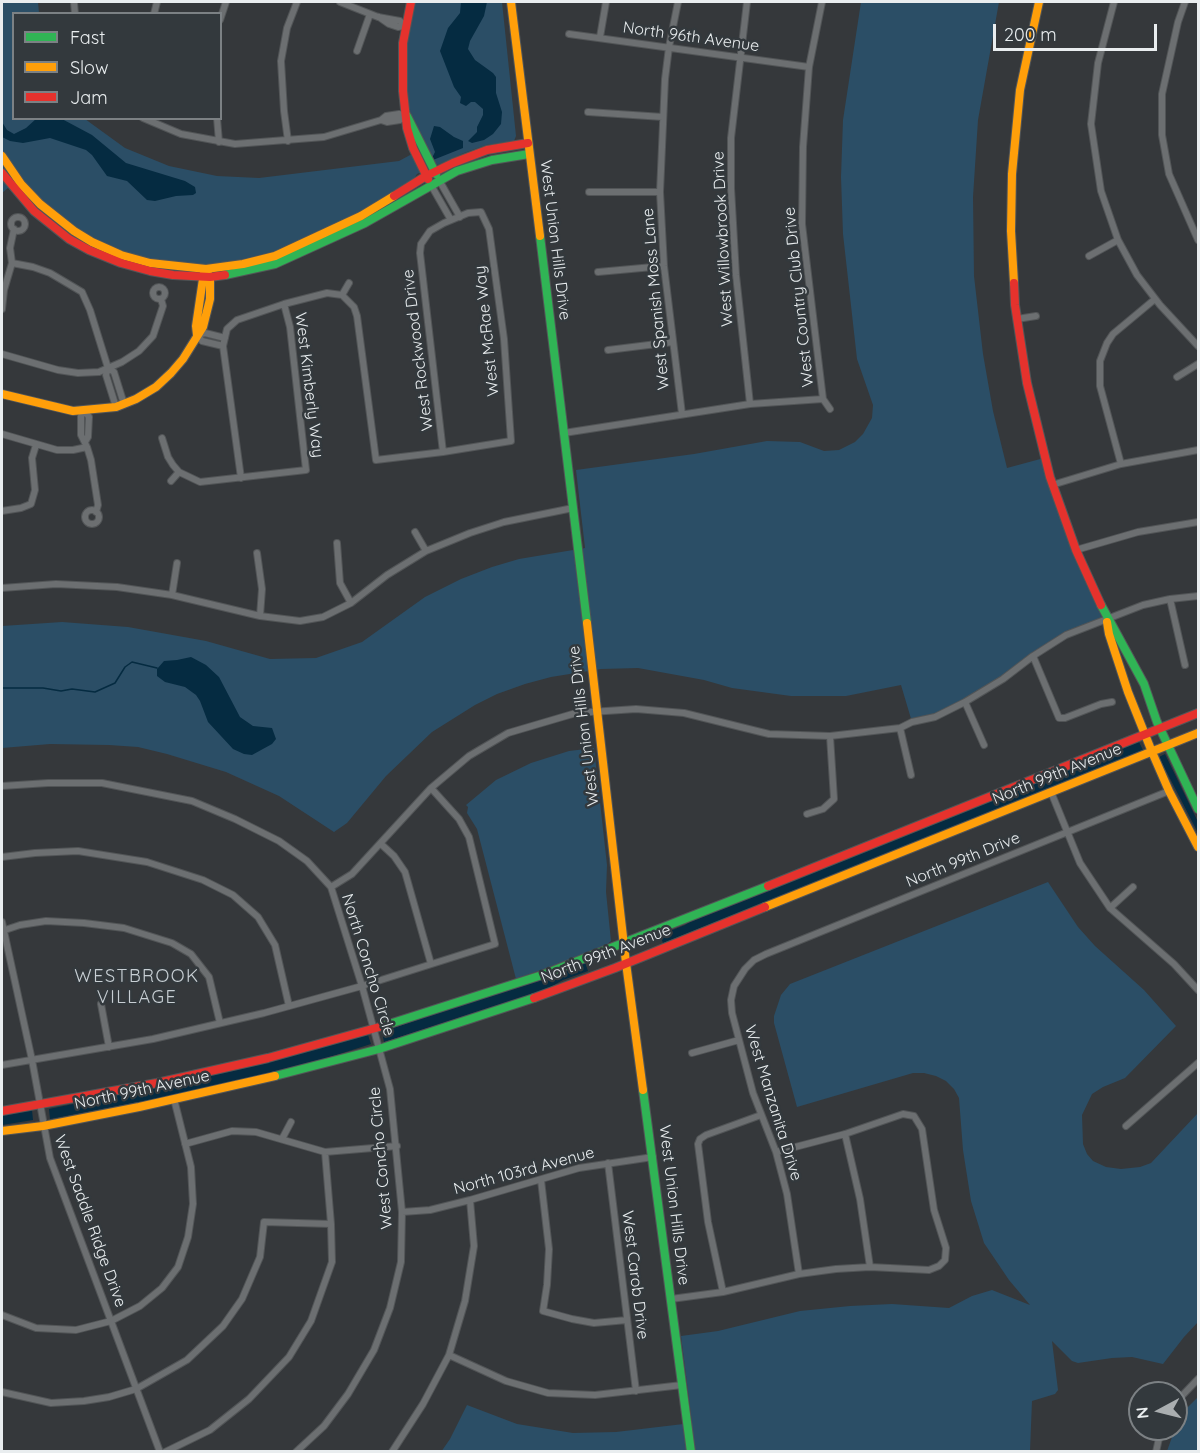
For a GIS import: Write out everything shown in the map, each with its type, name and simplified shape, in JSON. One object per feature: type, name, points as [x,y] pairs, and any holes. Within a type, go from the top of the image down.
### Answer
[{"type":"main road","points":[[411,2],[402,69],[407,128],[413,147],[433,178]]},
{"type":"main road","name":"West Union Hills Drive","points":[[511,2],[626,963],[690,1450]]},
{"type":"main road","points":[[1039,2],[1020,90],[1012,174],[1011,231],[1017,319],[1031,404],[1052,485],[1076,550],[1107,619],[1144,684],[1160,728],[1198,809]]},
{"type":"main road","points":[[2,173],[34,211],[69,239],[89,250],[121,263],[150,271],[173,275],[206,274],[275,256],[487,150],[528,143]]},
{"type":"main road","points":[[433,178],[478,164],[529,154]]},
{"type":"main road","points":[[2,156],[21,184],[40,204],[92,242],[121,255],[206,274]]},
{"type":"main road","points":[[2,394],[63,410],[85,411],[120,405],[156,387],[183,359],[197,335],[196,326],[206,274]]},
{"type":"main road","points":[[1107,619],[1118,662],[1152,752],[1198,847]]},
{"type":"main road","name":"North 99th Avenue","points":[[2,1111],[39,1106],[224,1068],[374,1029],[525,980],[624,943],[1198,713]]},
{"type":"main road","name":"North 99th Avenue","points":[[2,1131],[43,1126],[174,1099],[379,1048],[524,1001],[626,963],[1198,733]]},
{"type":"street","points":[[288,141],[281,61],[287,28],[297,2]]},
{"type":"street","points":[[339,2],[370,14],[400,21],[406,26]]},
{"type":"street","points":[[600,38],[606,2]]},
{"type":"street","name":"West Spanish Moss Lane","points":[[678,2],[669,47],[660,192],[664,266],[682,414]]},
{"type":"street","name":"West Willowbrook Drive","points":[[747,2],[731,138],[731,189],[736,275],[750,404]]},
{"type":"street","name":"West Country Club Drive","points":[[822,2],[809,67],[803,147],[802,224],[823,399],[830,409]]},
{"type":"street","points":[[1114,2],[1098,63],[1090,124],[1101,191],[1118,240],[1137,275],[1155,299],[1198,346]]},
{"type":"street","points":[[1185,2],[1178,22],[1162,94],[1162,135],[1169,174],[1198,240]]},
{"type":"street","points":[[357,51],[370,14]]},
{"type":"street","name":"North 96th Avenue","points":[[569,34],[809,67]]},
{"type":"street","points":[[588,112],[663,117]]},
{"type":"street","points":[[148,120],[182,134],[219,142],[256,143],[324,137],[381,120],[387,122],[400,120],[407,116]]},
{"type":"street","points":[[217,120],[219,142]]},
{"type":"street","points":[[433,178],[460,217],[451,220],[433,178]]},
{"type":"street","points":[[589,192],[660,192]]},
{"type":"street","name":"West McRae Way","points":[[443,452],[511,441],[504,339],[489,230],[481,212],[468,213],[460,217]]},
{"type":"street","name":"West Rockwood Drive","points":[[443,452],[420,253],[421,244],[430,231],[451,220]]},
{"type":"street","points":[[2,309],[12,263],[11,238],[14,229]]},
{"type":"street","points":[[1089,256],[1118,240]]},
{"type":"street","points":[[12,263],[50,273],[82,292],[108,368],[114,372],[120,405]]},
{"type":"street","points":[[598,272],[664,266]]},
{"type":"street","points":[[342,295],[349,283]]},
{"type":"street","points":[[162,438],[168,457],[179,472],[200,482],[241,478],[223,346],[227,328],[237,320],[284,304],[327,293],[342,295],[354,307],[357,316],[376,460],[443,452]]},
{"type":"street","points":[[2,354],[58,370],[78,373],[99,372],[122,362],[139,351],[153,336],[163,306],[161,299]]},
{"type":"street","points":[[1121,464],[1100,386],[1100,361],[1113,334],[1155,299]]},
{"type":"street","name":"West Kimberly Way","points":[[241,478],[306,470],[290,327],[284,304]]},
{"type":"street","points":[[1017,319],[1036,316]]},
{"type":"street","points":[[223,346],[202,341],[197,335],[205,333],[225,338]]},
{"type":"street","points":[[608,350],[673,342]]},
{"type":"street","points":[[1177,377],[1198,364]]},
{"type":"street","points":[[564,433],[750,404],[823,399]]},
{"type":"street","points":[[85,411],[81,416],[81,435],[86,444],[95,480],[98,505],[96,512]]},
{"type":"street","points":[[2,434],[57,450],[74,450],[86,444]]},
{"type":"street","points":[[2,511],[31,504],[35,490],[32,458],[36,445]]},
{"type":"street","points":[[1052,485],[1121,464],[1198,450]]},
{"type":"street","points":[[171,481],[179,472]]},
{"type":"street","points":[[2,588],[56,584],[117,587],[172,595],[260,616],[300,621],[322,617],[351,603],[387,575],[426,551],[504,522],[573,508]]},
{"type":"street","points":[[1076,550],[1138,532],[1198,522]]},
{"type":"street","points":[[416,532],[426,551]]},
{"type":"street","points":[[337,543],[340,583],[351,603]]},
{"type":"street","points":[[257,554],[262,589],[260,616]]},
{"type":"street","points":[[172,595],[177,563]]},
{"type":"street","points":[[331,887],[352,874],[431,788],[469,756],[508,734],[564,716],[636,709],[684,713],[769,734],[830,736],[900,728],[912,722],[935,717],[965,702],[1004,679],[1033,656],[1066,635],[1143,605],[1198,596]]},
{"type":"street","points":[[1170,599],[1185,665]]},
{"type":"street","points":[[1033,656],[1059,718],[1112,702]]},
{"type":"street","points":[[965,702],[984,745]]},
{"type":"street","points":[[900,728],[911,775]]},
{"type":"street","points":[[807,814],[823,809],[834,799],[830,736]]},
{"type":"street","name":"North Concho Circle","points":[[2,786],[102,783],[192,801],[279,841],[307,861],[331,887],[379,1048]]},
{"type":"street","points":[[2,1065],[109,1047],[220,1023],[362,986],[495,944],[469,837],[459,819],[431,788]]},
{"type":"street","name":"North 99th Drive","points":[[766,954],[1169,791]]},
{"type":"street","points":[[1051,792],[1080,863],[1110,908],[1174,964],[1198,990]]},
{"type":"street","points":[[381,844],[394,856],[405,872],[431,964]]},
{"type":"street","points":[[2,857],[78,851],[147,862],[203,880],[233,896],[258,917],[275,945],[289,1006]]},
{"type":"street","points":[[1110,908],[1132,887]]},
{"type":"street","points":[[2,930],[46,921],[84,923],[124,928],[172,943],[191,954],[209,977],[220,1023]]},
{"type":"street","name":"West Saddle Ridge Drive","points":[[2,922],[52,1164],[136,1389],[163,1452]]},
{"type":"street","name":"West Manzanita Drive","points":[[766,954],[754,960],[745,969],[734,986],[731,1006],[761,1116],[776,1152],[787,1194],[799,1274]]},
{"type":"street","points":[[101,1004],[109,1047]]},
{"type":"street","points":[[692,1053],[739,1040]]},
{"type":"street","name":"West Concho Circle","points":[[296,1452],[330,1418],[348,1394],[374,1350],[390,1308],[401,1262],[402,1212],[397,1146],[390,1089],[379,1048]]},
{"type":"street","points":[[1126,1126],[1198,1063]]},
{"type":"street","points":[[2,1315],[36,1328],[54,1330],[76,1330],[111,1321],[140,1306],[162,1287],[178,1267],[188,1237],[193,1204],[191,1167],[174,1099]]},
{"type":"street","points":[[671,1299],[723,1292],[799,1274],[836,1269],[870,1267],[929,1270],[939,1266],[945,1260],[946,1248],[934,1210],[922,1129],[914,1116],[903,1114],[845,1134],[776,1152]]},
{"type":"street","points":[[723,1292],[708,1222],[698,1144],[700,1139],[706,1135],[761,1116]]},
{"type":"street","points":[[282,1139],[291,1122]]},
{"type":"street","points":[[185,1144],[232,1131],[256,1132],[325,1152],[397,1146]]},
{"type":"street","points":[[845,1134],[860,1199],[870,1267]]},
{"type":"street","points":[[163,1452],[210,1430],[249,1399],[290,1357],[311,1321],[332,1262],[325,1152]]},
{"type":"street","name":"North 103rd Avenue","points":[[402,1212],[430,1209],[470,1200],[579,1168],[653,1157]]},
{"type":"street","name":"West Carob Drive","points":[[608,1163],[636,1390]]},
{"type":"street","points":[[541,1180],[549,1249],[543,1311],[594,1323],[627,1320]]},
{"type":"street","points":[[392,1452],[423,1404],[449,1355],[465,1301],[474,1246],[470,1200]]},
{"type":"street","points":[[2,1392],[51,1403],[101,1398],[136,1389],[166,1374],[186,1360],[223,1326],[242,1299],[260,1257],[264,1222],[331,1224]]},
{"type":"street","points":[[449,1355],[506,1381],[548,1393],[595,1395],[682,1385]]},
{"type":"shaded area","points":[[2,2],[38,2],[39,12],[12,12],[12,120],[86,120],[125,148],[169,166],[217,176],[259,178],[399,161],[412,154],[401,105],[398,66],[408,2],[502,2],[516,136],[514,141],[486,145],[417,174],[404,194],[239,269],[206,274],[151,266],[122,258],[81,240],[32,203],[15,182],[2,193]]},
{"type":"shaded area","points":[[461,2],[487,2],[484,16],[468,49],[475,60],[496,77],[496,93],[502,112],[501,124],[493,134],[484,140],[472,143],[468,141],[477,132],[483,109],[475,102],[466,106],[460,103],[461,97],[454,87],[440,51],[448,28],[460,13]]},
{"type":"shaded area","points":[[861,2],[999,2],[978,120],[973,197],[974,276],[983,354],[993,411],[1007,468],[1044,458],[1107,619],[1066,635],[1003,679],[935,717],[912,722],[901,685],[846,696],[791,696],[732,688],[704,680],[638,668],[601,669],[551,677],[525,684],[475,705],[432,732],[386,776],[347,823],[334,832],[279,796],[226,772],[167,754],[138,747],[109,745],[50,744],[2,748],[2,626],[62,622],[128,627],[206,641],[270,659],[316,658],[362,642],[425,597],[461,579],[519,559],[585,548],[576,470],[694,454],[767,441],[800,442],[824,451],[839,450],[855,442],[863,434],[872,418],[873,405],[857,359],[843,234],[841,177],[843,120]]},
{"type":"shaded area","points":[[35,120],[64,120],[92,135],[126,163],[185,181],[195,187],[196,193],[155,201],[147,200],[127,181],[107,176],[86,150],[50,138],[23,143],[2,137],[2,122],[7,130],[14,134]]},
{"type":"shaded area","points":[[434,126],[440,127],[463,141],[463,148],[433,160],[435,152],[430,139]]},
{"type":"shaded area","points":[[191,657],[206,665],[219,677],[240,717],[253,726],[272,728],[276,739],[272,744],[252,755],[233,749],[208,722],[196,695],[185,687],[165,682],[157,676],[157,669],[164,661]]},
{"type":"shaded area","points":[[1138,740],[1143,750],[663,943],[660,935],[685,925],[700,915]]},
{"type":"shaded area","points":[[594,748],[607,865],[606,892],[611,941],[605,946],[580,956],[516,979],[477,829],[467,813],[466,805],[496,780],[531,763],[569,751]]},
{"type":"shaded area","points":[[1165,754],[1198,822],[1198,833],[1159,757]]},
{"type":"shaded area","points":[[1048,882],[1078,927],[1095,946],[1144,990],[1176,1026],[1125,1078],[1092,1094],[1082,1115],[1083,1144],[1087,1154],[1093,1161],[1106,1167],[1121,1169],[1151,1163],[1198,1113],[1198,1322],[1163,1364],[1132,1357],[1078,1363],[1072,1361],[1052,1341],[1058,1390],[1055,1394],[1032,1401],[1030,1451],[441,1452],[467,1405],[517,1424],[573,1433],[616,1432],[692,1423],[681,1336],[718,1331],[800,1311],[892,1304],[949,1308],[972,1296],[992,1290],[1030,1305],[1009,1280],[984,1243],[971,1201],[963,1150],[959,1098],[954,1089],[946,1081],[936,1076],[913,1073],[797,1107],[774,1016],[781,995],[790,984]]},
{"type":"shaded area","points":[[585,962],[588,971],[563,980],[543,991],[384,1042],[382,1032]]},
{"type":"shaded area","points":[[368,1035],[371,1044],[314,1062],[205,1089],[50,1119],[49,1109],[151,1088]]},
{"type":"shaded area","points":[[32,1110],[33,1120],[2,1125],[2,1114]]},
{"type":"shaded area","points":[[1198,1397],[1198,1451],[1167,1451],[1171,1441],[1188,1441],[1188,1407]]},
{"type":"waterway","points":[[2,688],[43,688],[61,691],[72,689],[95,692],[115,683],[125,667],[132,662],[157,668]]},
{"type":"traffic: fast","points":[[407,116],[436,174]]},
{"type":"traffic: fast","points":[[225,275],[275,264],[365,223],[457,171],[492,160],[529,154]]},
{"type":"traffic: fast","points":[[540,236],[587,623]]},
{"type":"traffic: fast","points":[[1101,605],[1144,684],[1157,722],[1198,809]]},
{"type":"traffic: fast","points":[[383,1026],[542,975],[768,886]]},
{"type":"traffic: fast","points":[[275,1076],[379,1049],[534,998]]},
{"type":"traffic: fast","points":[[643,1090],[691,1452]]},
{"type":"traffic: slow","points":[[511,2],[540,236]]},
{"type":"traffic: slow","points":[[1014,283],[1011,231],[1012,174],[1020,90],[1039,2]]},
{"type":"traffic: slow","points":[[2,156],[21,184],[40,204],[92,242],[121,255],[150,263],[206,269],[243,264],[275,256],[361,216],[394,196]]},
{"type":"traffic: slow","points":[[197,335],[196,326],[204,272]]},
{"type":"traffic: slow","points":[[2,394],[73,411],[116,407],[136,399],[156,387],[171,373],[183,359],[203,327],[210,299],[210,277],[207,272]]},
{"type":"traffic: slow","points":[[1107,622],[1128,692],[1152,752],[1198,847]]},
{"type":"traffic: slow","points":[[587,623],[643,1090]]},
{"type":"traffic: slow","points":[[765,907],[1198,733]]},
{"type":"traffic: slow","points":[[2,1131],[43,1126],[139,1107],[275,1076]]},
{"type":"traffic: jam","points":[[411,2],[403,43],[403,91],[407,128],[413,148],[428,179]]},
{"type":"traffic: jam","points":[[394,196],[426,176],[453,163],[487,150],[528,143]]},
{"type":"traffic: jam","points":[[2,173],[34,211],[69,239],[89,250],[121,263],[150,271],[210,277],[225,275]]},
{"type":"traffic: jam","points":[[1014,283],[1015,305],[1027,383],[1050,477],[1076,550],[1101,605]]},
{"type":"traffic: jam","points":[[768,886],[1198,713]]},
{"type":"traffic: jam","points":[[534,998],[765,907]]},
{"type":"traffic: jam","points":[[2,1111],[157,1083],[268,1058],[383,1026]]},
{"type":"district","name":"WESTBROOK VILLAGE","points":[[137,987]]}]
